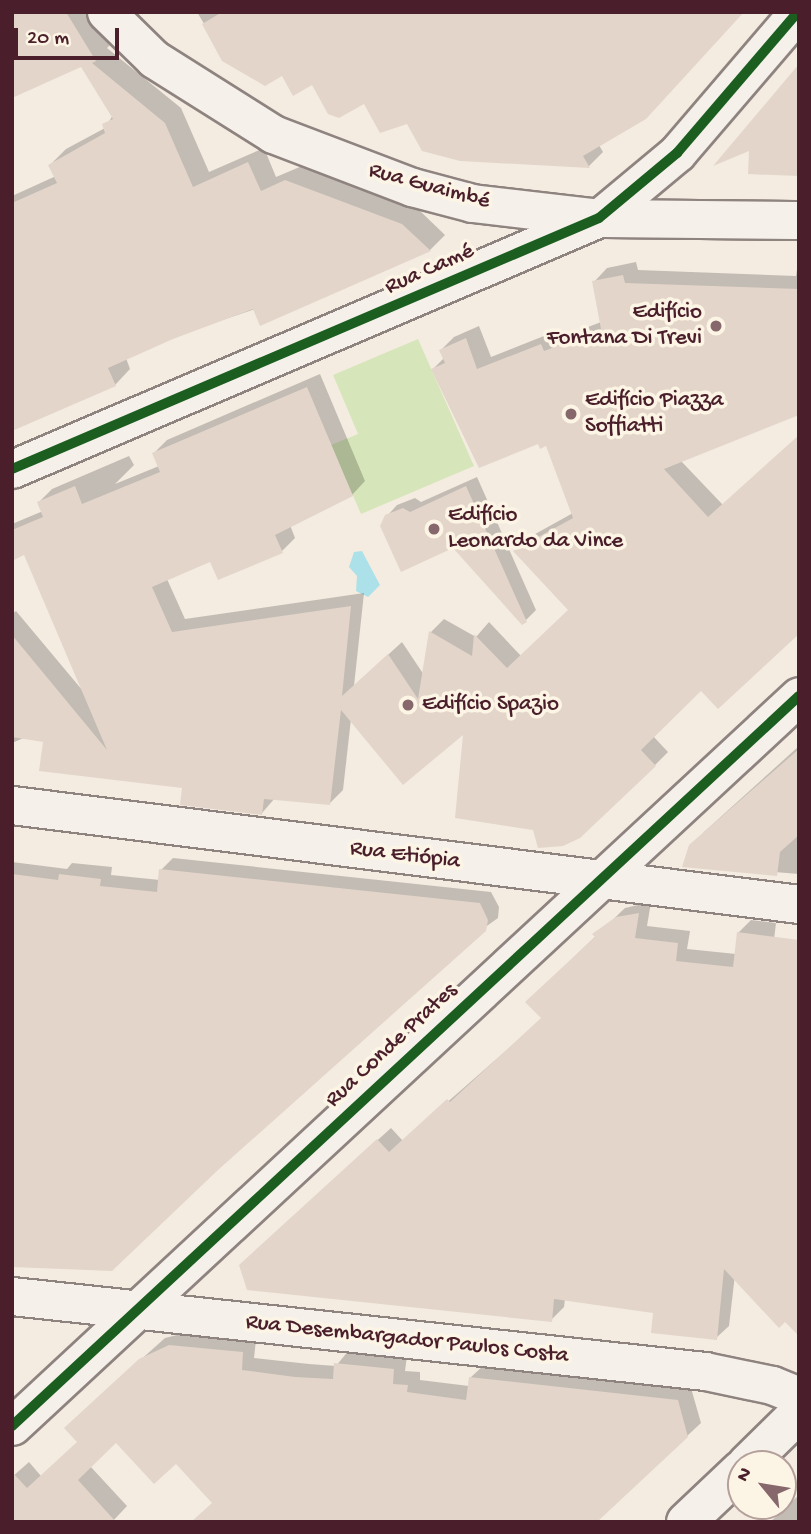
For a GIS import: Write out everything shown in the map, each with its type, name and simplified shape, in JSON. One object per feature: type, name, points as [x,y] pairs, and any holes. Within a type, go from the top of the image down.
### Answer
[{"type":"main road","points":[[761,1450],[799,1413]]},
{"type":"main road","points":[[686,1522],[727,1483]]},
{"type":"street","name":"Rua Guaimbé","points":[[106,12],[165,66],[273,134],[412,187],[472,203],[600,218],[799,220]]},
{"type":"street","name":"Rua Camé","points":[[12,469],[600,218],[677,153],[798,12]]},
{"type":"street","name":"Rua Conde Prates","points":[[12,1426],[799,696]]},
{"type":"street","name":"Rua Etiópia","points":[[12,805],[799,904]]},
{"type":"street","name":"Rua Desembargador Paulos Costa","points":[[12,1296],[136,1312],[705,1371],[772,1385],[799,1396]]},
{"type":"green space","points":[[418,339],[474,466],[361,514],[331,445],[358,434],[333,375]]},
{"type":"water","points":[[362,551],[380,585],[368,597],[356,591],[357,576],[349,567],[354,552]]},
{"type":"building","points":[[12,12],[66,12],[96,61],[92,63],[165,123],[193,187],[248,162],[261,191],[285,180],[402,224],[431,251],[260,326],[253,309],[173,339],[108,368],[116,386],[12,431],[12,203],[57,183],[48,165],[105,133],[102,124],[113,119],[81,67],[12,98]]},
{"type":"building","points":[[222,12],[744,12],[646,119],[583,156],[590,168],[460,161],[422,151],[407,124],[380,133],[364,104],[339,118],[328,114],[312,85],[293,96],[282,76],[265,86],[222,61],[202,24]]},
{"type":"building","points":[[799,64],[799,176],[748,174],[749,151],[713,166]]},
{"type":"building","points":[[623,275],[625,283],[799,289],[799,415],[664,469],[708,517],[799,435],[799,634],[718,709],[701,691],[641,750],[656,766],[580,838],[563,846],[538,848],[533,830],[455,818],[463,735],[403,785],[341,710],[330,805],[264,799],[262,815],[180,805],[182,788],[39,771],[43,742],[12,737],[12,635],[107,750],[24,555],[12,561],[12,530],[43,517],[37,502],[75,486],[82,504],[160,472],[152,453],[307,387],[353,496],[275,535],[283,553],[218,580],[210,562],[152,587],[172,632],[351,606],[342,696],[388,654],[418,699],[429,631],[472,656],[474,634],[507,668],[568,610],[513,551],[573,518],[546,446],[540,449],[538,444],[479,468],[431,369],[445,363],[439,350],[466,338],[477,369],[541,344],[544,351],[601,329],[592,281]]},
{"type":"building","name":"Edifício Leonardo da Vince","points":[[466,486],[527,622],[522,625],[453,548],[401,572],[380,526],[385,515],[403,508],[410,512]]},
{"type":"building","points":[[799,749],[799,835],[780,852],[777,876],[682,867],[689,845]]},
{"type":"building","points":[[159,869],[480,903],[488,920],[486,931],[218,1170],[112,1271],[12,1267],[12,874],[58,880],[59,874],[101,879],[100,886],[157,892]]},
{"type":"building","points":[[639,913],[635,938],[678,943],[676,961],[733,967],[737,932],[799,940],[799,1336],[785,1322],[779,1328],[724,1269],[717,1340],[651,1333],[653,1313],[554,1299],[552,1322],[247,1290],[239,1265],[377,1139],[389,1152],[447,1099],[450,1102],[541,1018],[525,1002],[595,937],[592,934],[616,917]]},
{"type":"building","points":[[169,1345],[243,1352],[242,1370],[295,1377],[333,1379],[334,1363],[394,1369],[393,1384],[408,1385],[407,1392],[466,1400],[469,1377],[678,1400],[688,1437],[597,1522],[191,1522],[212,1503],[176,1464],[154,1484],[116,1443],[78,1480],[116,1522],[12,1522],[12,1472],[27,1488],[77,1442],[64,1428],[139,1359]]},
{"type":"cycle path","points":[[12,469],[599,218],[677,153],[798,12]]},
{"type":"cycle path","points":[[12,1426],[799,696]]},
{"type":"place","name":"Edifício Fontana Di Trevi","points":[[716,326]]},
{"type":"place","name":"Edifício Piazza Soffiatti","points":[[571,414]]},
{"type":"place","name":"Edifício Leonardo da Vince","points":[[434,529]]},
{"type":"place","name":"Edifício Spazio","points":[[408,705]]}]
